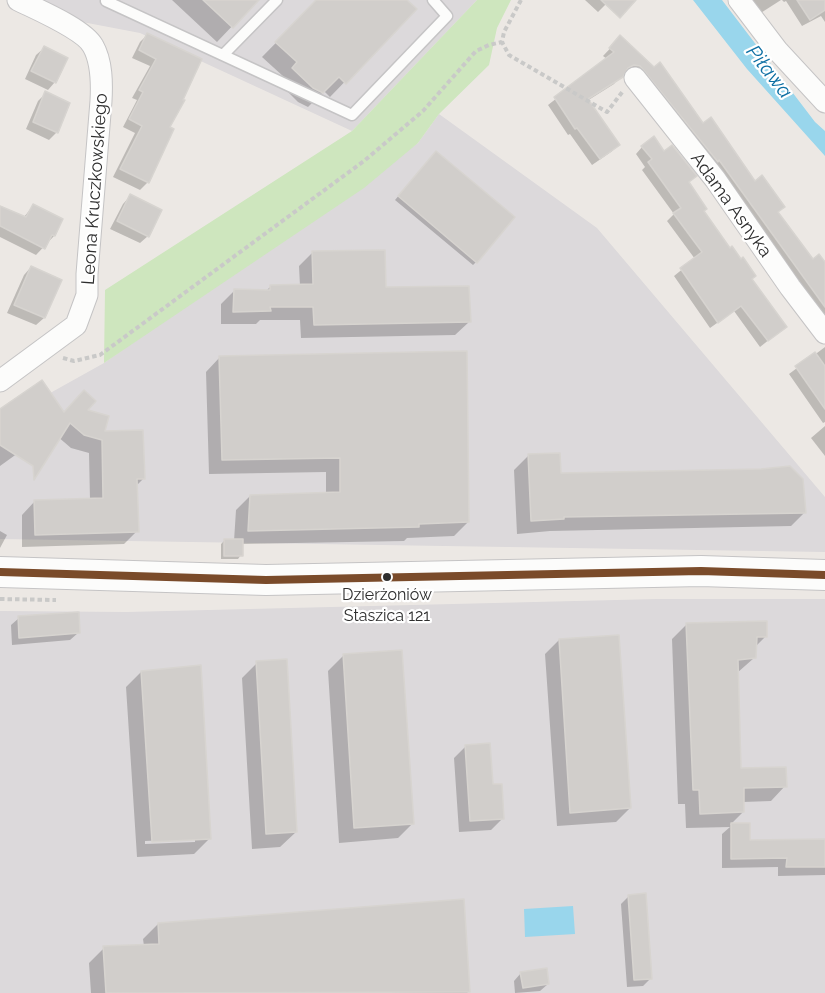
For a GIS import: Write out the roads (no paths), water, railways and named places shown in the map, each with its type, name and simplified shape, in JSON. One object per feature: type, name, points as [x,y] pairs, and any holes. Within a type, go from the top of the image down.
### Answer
[{"type":"main road","points":[[0,572],[266,580],[701,571],[825,575]]},
{"type":"street","name":"Leona Kruczkowskiego","points":[[0,381],[76,325],[87,295],[102,81],[93,45],[73,28],[18,0]]},
{"type":"street","points":[[739,0],[777,50],[825,102]]},
{"type":"street","name":"Adama Asnyka","points":[[635,78],[715,179],[825,333]]},
{"type":"lane","points":[[106,0],[352,115],[447,16],[433,0]]},
{"type":"lane","points":[[224,54],[277,0]]},
{"type":"water","name":"Piława","points":[[693,0],[722,0],[815,122],[825,131],[825,156],[747,69]]},
{"type":"water","points":[[573,906],[575,934],[525,937],[524,909]]},
{"type":"place","name":"Dzierżoniów Staszica 121","points":[[387,577]]}]
